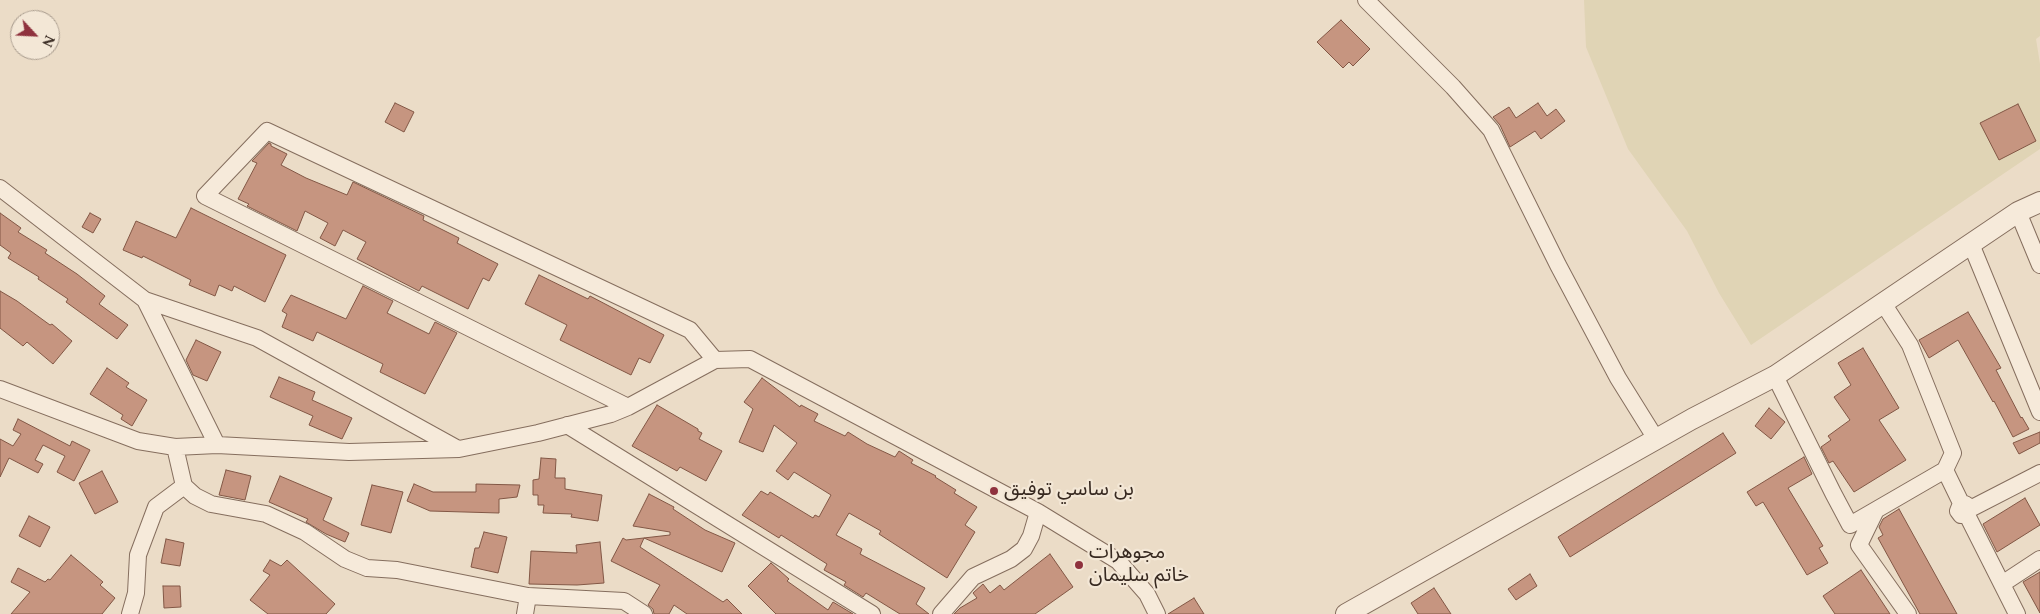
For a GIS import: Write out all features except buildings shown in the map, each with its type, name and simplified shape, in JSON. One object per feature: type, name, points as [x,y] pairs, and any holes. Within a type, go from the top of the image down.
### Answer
[{"type":"street","points":[[1366,0],[1453,86],[1491,130],[1581,309],[1618,378],[1656,439]]},
{"type":"street","points":[[628,407],[205,196],[267,131],[690,330],[715,360]]},
{"type":"street","points":[[0,188],[145,300],[258,338],[459,450]]},
{"type":"street","points":[[1351,613],[1656,439],[1775,376],[2018,212],[2040,202]]},
{"type":"street","points":[[2018,212],[2040,265]]},
{"type":"street","points":[[1971,244],[2040,412]]},
{"type":"street","points":[[145,300],[217,445]]},
{"type":"street","points":[[1775,376],[1850,526],[1944,470],[1953,453],[1910,345],[1883,303]]},
{"type":"street","points":[[0,389],[138,441],[175,447],[217,445],[349,452],[459,450],[611,414],[628,407],[715,360],[750,359],[1038,512],[1118,561],[1146,594],[1157,614]]},
{"type":"street","points":[[567,425],[872,614]]},
{"type":"street","points":[[175,447],[184,486],[195,496],[211,504],[266,514],[305,532],[345,559],[367,568],[397,570],[528,596],[624,601],[644,614]]},
{"type":"street","points":[[1944,470],[1967,510],[2017,614]]},
{"type":"street","points":[[1967,510],[2040,473]]},
{"type":"street","points":[[130,614],[136,593],[138,555],[156,507],[184,486]]},
{"type":"street","points":[[1876,510],[1859,545],[1908,614]]},
{"type":"street","points":[[941,614],[973,577],[1011,559],[1024,549],[1031,536],[1038,512]]},
{"type":"street","points":[[2002,584],[2040,559]]},
{"type":"street","points":[[525,614],[528,596]]},
{"type":"shaded area","points":[[1584,0],[2040,0],[2040,36],[2036,39],[2040,64],[2040,149],[1751,345],[1719,293],[1687,231],[1628,149],[1586,47]]},
{"type":"place","name":"بن ساسي توفيق","points":[[994,491]]},
{"type":"place","name":"مجوهرات خاتم سليمان","points":[[1079,565]]}]
